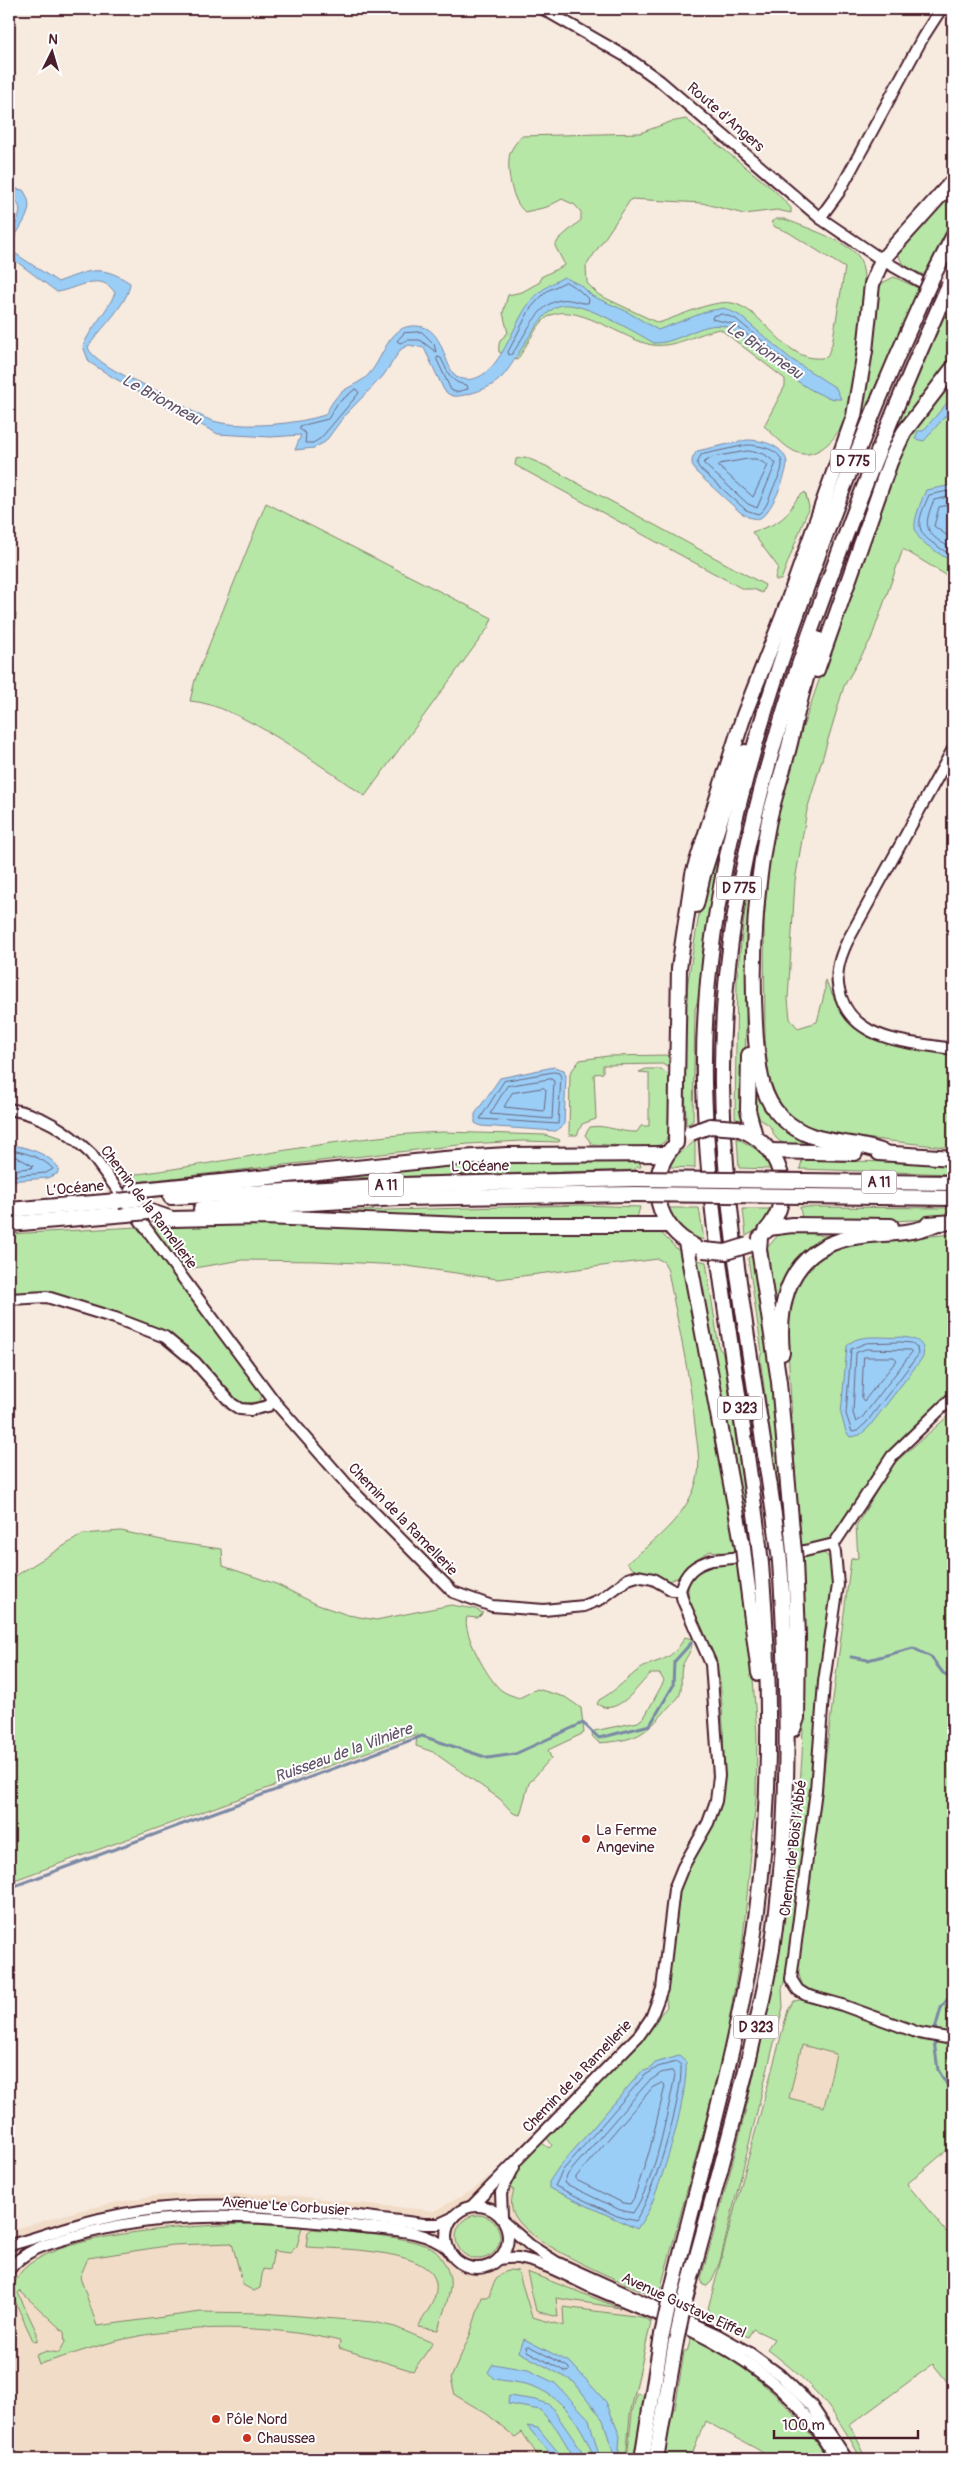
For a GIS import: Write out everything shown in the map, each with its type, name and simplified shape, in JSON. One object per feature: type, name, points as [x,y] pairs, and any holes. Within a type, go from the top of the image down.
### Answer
[{"type":"highway","points":[[953,181],[882,260],[872,284],[865,351],[854,416],[783,616],[744,714],[693,874],[679,968],[680,995],[671,1148],[658,1174],[656,1190],[659,1206],[668,1225],[686,1242],[703,1250],[726,1252],[759,1237],[953,1222]]},
{"type":"highway","name":"D 775","points":[[713,1216],[707,1158],[704,1080],[707,996],[716,912],[726,856],[757,731],[816,559],[857,449],[924,296],[953,237]]},
{"type":"highway","name":"D 775","points":[[730,1214],[725,1160],[722,1082],[726,997],[736,905],[744,859],[764,773],[830,575],[891,414],[951,281]]},
{"type":"highway","points":[[792,734],[800,718],[890,462],[904,432],[953,368]]},
{"type":"highway","points":[[830,575],[831,597],[795,715],[792,734],[768,823],[760,872],[756,918],[754,1016],[758,1071],[769,1100],[780,1116],[799,1131],[816,1139],[872,1147],[886,1153]]},
{"type":"highway","points":[[680,995],[703,876],[738,763],[757,731]]},
{"type":"highway","points":[[754,1016],[750,1036],[748,1110],[755,1136]]},
{"type":"highway","points":[[134,1195],[444,1159],[671,1148],[691,1133],[710,1126],[737,1128],[755,1136],[770,1151],[779,1166],[783,1187],[780,1209],[759,1237],[759,1249],[779,1382],[795,1560],[798,1636],[797,1718],[788,1747]]},
{"type":"highway","points":[[770,1151],[886,1153],[953,1158]]},
{"type":"highway","name":"L’Océane","points":[[9,1210],[118,1200],[134,1195],[345,1187],[635,1179],[953,1183]]},
{"type":"highway","name":"L’Océane","points":[[9,1224],[149,1212],[409,1198],[635,1194],[953,1198]]},
{"type":"highway","points":[[149,1212],[172,1219],[264,1216],[465,1224],[668,1225]]},
{"type":"highway","name":"D 323","points":[[656,2459],[685,2300],[735,2116],[772,1949],[783,1846],[788,1747],[785,1637],[780,1562],[730,1214]]},
{"type":"highway","name":"D 323","points":[[642,2459],[662,2335],[692,2203],[718,2112],[752,1950],[764,1849],[770,1750],[769,1690],[760,1546],[713,1216]]},
{"type":"highway","points":[[779,1382],[784,1376],[781,1342],[783,1303],[786,1290],[800,1266],[810,1256],[834,1243],[849,1238],[920,1230],[935,1224]]},
{"type":"highway","points":[[686,1242],[743,1548],[757,1649],[762,1727],[770,1750]]},
{"type":"street","name":"Route d'Angers","points":[[543,9],[617,51],[660,81],[820,218],[882,260],[953,300]]},
{"type":"street","points":[[820,218],[839,192],[923,37],[941,9]]},
{"type":"street","points":[[953,749],[847,942],[837,967],[837,981],[844,1005],[849,1014],[865,1029],[895,1040],[953,1049]]},
{"type":"street","name":"Chemin de la Ramellerie","points":[[9,1109],[27,1112],[62,1128],[91,1154],[274,1401],[351,1489],[453,1592],[492,1606],[544,1610],[584,1606],[601,1599],[628,1579],[637,1576],[653,1579],[672,1590],[680,1590],[710,1664],[719,1751],[716,1801],[708,1823],[683,1867],[674,1890],[662,1989],[651,2018],[640,2034],[520,2158]]},
{"type":"street","points":[[9,1299],[47,1297],[115,1318],[165,1337],[195,1362],[232,1404],[240,1409],[252,1410],[268,1406],[274,1401]]},
{"type":"street","points":[[680,1590],[689,1571],[705,1562],[832,1546],[840,1538],[877,1475],[892,1456],[953,1397]]},
{"type":"street","name":"Chemin de Bois l'Abbé","points":[[832,1546],[835,1552],[838,1585],[825,1673],[816,1790],[791,1979],[798,1990],[806,1995],[842,2005],[920,2033],[953,2039]]},
{"type":"street","points":[[520,2158],[501,2193],[500,2201],[509,2238],[507,2248],[499,2259],[488,2267],[471,2268],[456,2260],[448,2249],[446,2230],[452,2218],[462,2210],[472,2206],[520,2158]]},
{"type":"street","name":"Avenue Le Corbusier","points":[[9,2245],[86,2222],[141,2211],[191,2206],[233,2205],[288,2208],[424,2224],[439,2224],[452,2218]]},
{"type":"street","points":[[472,2206],[485,2207],[504,2221]]},
{"type":"street","name":"Avenue Le Corbusier","points":[[9,2270],[17,2260],[28,2253],[82,2234],[144,2221],[204,2216],[287,2218],[402,2232],[430,2238],[448,2249]]},
{"type":"street","name":"Avenue Gustave Eiffel","points":[[504,2221],[531,2246],[556,2262],[718,2335],[765,2363],[811,2405],[847,2459]]},
{"type":"street","name":"Avenue Gustave Eiffel","points":[[499,2259],[516,2257],[548,2268],[650,2312],[732,2353],[761,2372],[789,2397],[817,2432],[834,2459]]},
{"type":"shaded area","points":[[802,2045],[836,2054],[824,2107],[789,2099]]},
{"type":"shaded area","points":[[489,2176],[514,2190],[511,2199],[512,2209],[521,2224],[543,2242],[570,2259],[657,2299],[632,2413],[627,2459],[9,2459],[9,2231],[77,2211],[118,2202],[153,2196],[200,2193],[286,2195],[434,2211],[473,2190]]},
{"type":"green space","points":[[686,119],[774,190],[791,208],[791,213],[777,210],[744,214],[702,203],[631,199],[586,266],[587,283],[599,295],[658,323],[708,305],[718,303],[736,304],[758,318],[790,348],[813,358],[827,357],[832,344],[845,268],[788,232],[775,227],[771,222],[776,219],[784,219],[824,235],[852,250],[858,256],[862,267],[864,285],[862,332],[855,380],[848,412],[842,426],[833,439],[815,452],[802,454],[790,449],[764,426],[785,386],[785,379],[720,329],[670,344],[653,345],[583,316],[556,313],[541,323],[517,360],[499,352],[500,341],[508,333],[503,313],[508,295],[522,292],[540,282],[541,277],[565,265],[555,246],[559,239],[581,220],[581,212],[575,205],[562,199],[547,207],[525,212],[520,207],[511,185],[509,160],[510,153],[521,136],[640,133],[670,122]]},
{"type":"green space","points":[[953,187],[953,217],[924,275],[903,263],[900,259],[899,249]]},
{"type":"green space","points":[[894,277],[918,288],[917,293],[860,420],[877,293],[882,283]]},
{"type":"green space","points":[[948,304],[953,307],[953,361],[885,457],[906,398]]},
{"type":"green space","points":[[953,377],[953,576],[946,575],[903,549],[871,639],[844,686],[807,810],[795,881],[788,999],[790,1019],[798,1028],[817,1022],[825,991],[825,980],[843,1014],[860,1032],[885,1043],[953,1054],[953,1148],[828,1134],[795,1120],[780,1107],[768,1075],[765,1037],[764,921],[768,871],[776,821],[794,753],[849,593],[908,436]]},
{"type":"green space","points":[[525,457],[546,466],[765,585],[762,593],[753,589],[743,589],[515,465],[516,459]]},
{"type":"green space","points":[[805,492],[809,507],[781,580],[776,580],[778,567],[752,532],[778,522]]},
{"type":"green space","points":[[266,503],[492,618],[488,628],[365,796],[304,754],[256,725],[210,705],[190,701],[195,680]]},
{"type":"green space","points":[[9,612],[16,614],[9,690]]},
{"type":"green space","points":[[721,840],[703,949],[699,997],[695,1009],[693,1121],[686,1125],[684,1028],[688,981],[702,896]]},
{"type":"green space","points":[[756,850],[750,900],[743,1120],[737,1120],[735,1117],[737,977],[749,876]]},
{"type":"green space","points":[[670,1055],[670,1068],[662,1064],[603,1065],[603,1073],[594,1074],[596,1119],[582,1124],[577,1135],[569,1135],[570,1073],[580,1060],[608,1056]]},
{"type":"green space","points":[[646,1069],[661,1069],[669,1075],[670,1127],[666,1140],[660,1145],[642,1147],[592,1144],[585,1135],[590,1127],[596,1126],[637,1132],[641,1126],[649,1126],[649,1073],[639,1072]]},
{"type":"green space","points":[[754,1085],[758,1085],[815,1143],[815,1146],[789,1145],[776,1138],[768,1124],[756,1113]]},
{"type":"green space","points":[[443,1132],[545,1135],[560,1140],[559,1142],[522,1141],[468,1144],[128,1183],[123,1180],[130,1175],[325,1144],[404,1134]]},
{"type":"green space","points":[[737,1138],[759,1151],[771,1169],[739,1168]]},
{"type":"green space","points":[[695,1141],[695,1168],[670,1167],[675,1157]]},
{"type":"green space","points":[[639,1159],[641,1167],[636,1167],[635,1170],[317,1179],[457,1163]]},
{"type":"green space","points":[[802,1160],[938,1163],[953,1165],[953,1174],[800,1169]]},
{"type":"green space","points":[[581,1205],[640,1207],[637,1218],[441,1220],[314,1214],[314,1212]]},
{"type":"green space","points":[[800,1207],[953,1208],[953,1218],[893,1221],[802,1219]]},
{"type":"green space","points":[[668,1208],[699,1208],[704,1240],[682,1228]]},
{"type":"green space","points":[[743,1209],[772,1209],[761,1227],[746,1236]]},
{"type":"green space","points":[[250,1223],[659,1231],[683,1255],[737,1548],[735,1549],[735,1554],[710,1551],[690,1563],[679,1577],[668,1581],[634,1570],[627,1563],[677,1518],[691,1495],[698,1471],[698,1446],[688,1372],[668,1271],[664,1262],[658,1259],[498,1279],[400,1265],[318,1261],[242,1260],[182,1270],[152,1227]]},
{"type":"green space","points":[[137,1227],[143,1230],[259,1387],[263,1394],[259,1402],[242,1403],[231,1395],[188,1347],[164,1331],[50,1295],[9,1296],[9,1234]]},
{"type":"green space","points":[[803,1231],[823,1236],[850,1232],[820,1244],[778,1305],[774,1305],[767,1248],[780,1233]]},
{"type":"green space","points":[[953,1234],[953,1390],[892,1448],[877,1467],[837,1532],[829,1539],[820,1543],[801,1547],[799,1542],[788,1349],[788,1311],[794,1287],[807,1267],[826,1253],[857,1243]]},
{"type":"green space","points":[[753,1255],[770,1346],[790,1543],[785,1543],[760,1358],[762,1352],[748,1258]]},
{"type":"green space","points":[[697,1260],[706,1262],[719,1348],[723,1353],[752,1547],[747,1547]]},
{"type":"green space","points":[[953,1412],[953,2035],[930,2032],[804,1990],[798,1972],[851,1559],[858,1558],[856,1526],[892,1465]]},
{"type":"green space","points":[[121,1531],[171,1542],[222,1549],[223,1566],[276,1584],[318,1605],[348,1615],[376,1620],[451,1605],[475,1609],[483,1613],[478,1618],[467,1617],[468,1633],[483,1667],[496,1685],[508,1694],[519,1698],[537,1689],[565,1697],[581,1708],[584,1733],[548,1750],[551,1758],[529,1783],[520,1815],[513,1813],[500,1799],[433,1752],[416,1746],[417,1734],[9,1882],[9,1580],[83,1534]]},
{"type":"green space","points":[[824,1553],[832,1560],[834,1578],[814,1773],[789,1965],[782,1989],[783,2007],[720,2261],[712,2281],[707,2286],[703,2285],[701,2278],[736,2149],[766,2020],[778,1954],[797,1823],[803,1731],[801,1560],[802,1555]]},
{"type":"green space","points":[[736,1564],[739,1566],[751,1651],[757,1735],[756,1798],[743,1939],[723,2056],[658,2298],[580,2263],[540,2240],[525,2228],[515,2216],[512,2209],[514,2190],[508,2187],[523,2163],[542,2143],[549,2148],[552,2145],[547,2138],[667,2007],[665,1992],[677,1895],[688,1868],[718,1813],[723,1792],[722,1701],[719,1676],[692,1610],[688,1590],[694,1574],[708,1566]]},
{"type":"green space","points":[[685,1637],[692,1639],[692,1644],[683,1663],[681,1690],[678,1698],[652,1725],[638,1735],[622,1740],[599,1743],[592,1736],[594,1731],[638,1722],[645,1716],[664,1681],[660,1674],[650,1674],[619,1704],[605,1707],[597,1704],[599,1700],[643,1667],[668,1657]]},
{"type":"green space","points":[[805,1999],[919,2037],[953,2043],[953,2145],[907,2184],[953,2240],[953,2389],[933,2364],[850,2425],[867,2459],[861,2459],[832,2411],[821,2398],[797,2374],[767,2349],[774,2339],[753,2329],[748,2337],[724,2322],[706,2316],[788,2010],[794,2001]],"holes":[[[802,2045],[836,2054],[824,2107],[789,2098]]]},
{"type":"green space","points":[[482,2215],[494,2221],[499,2228],[499,2246],[494,2253],[487,2258],[474,2259],[466,2256],[459,2249],[456,2233],[459,2225],[466,2218]]},
{"type":"green space","points":[[252,2224],[302,2227],[297,2246],[290,2253],[274,2251],[270,2270],[263,2269],[260,2288],[254,2291],[243,2285],[232,2243],[173,2245],[88,2258],[80,2277],[97,2326],[201,2312],[263,2313],[373,2322],[395,2327],[433,2343],[413,2371],[339,2348],[340,2341],[290,2332],[240,2328],[214,2328],[139,2336],[101,2345],[39,2364],[36,2355],[47,2351],[59,2353],[65,2342],[64,2332],[20,2291],[18,2293],[37,2333],[37,2342],[33,2341],[14,2295],[20,2273],[42,2257],[75,2244],[114,2236],[196,2226]]},
{"type":"green space","points":[[312,2229],[396,2238],[412,2241],[435,2251],[444,2263],[450,2278],[448,2297],[438,2330],[418,2327],[435,2295],[436,2284],[431,2272],[418,2263],[401,2257],[358,2250],[306,2247],[308,2232]]},
{"type":"green space","points":[[510,2270],[518,2271],[532,2317],[564,2326],[563,2307],[642,2317],[651,2322],[630,2414],[626,2459],[540,2459],[522,2432],[515,2437],[487,2414],[455,2395],[451,2378],[470,2335],[482,2297],[489,2297],[496,2280],[501,2274]]},
{"type":"green space","points":[[527,2272],[620,2308],[556,2298],[558,2317],[536,2311]]},
{"type":"green space","points":[[691,2338],[733,2361],[768,2388],[799,2421],[828,2459],[772,2459],[705,2421],[690,2459],[627,2459],[632,2413],[637,2393],[675,2409],[684,2352],[687,2352]]},
{"type":"water","name":"Le Brionneau","points":[[9,188],[23,190],[28,199],[29,207],[27,215],[15,237],[13,252],[58,282],[86,272],[102,271],[120,277],[130,283],[125,299],[88,347],[92,354],[117,372],[168,397],[198,415],[214,421],[260,425],[301,421],[325,415],[340,393],[369,374],[395,334],[409,326],[423,327],[432,332],[437,338],[456,377],[470,379],[481,376],[500,355],[532,300],[544,289],[564,277],[582,286],[592,296],[626,311],[658,330],[708,311],[724,308],[739,315],[791,359],[836,388],[841,399],[819,394],[794,379],[729,327],[716,325],[698,329],[672,340],[654,343],[596,313],[572,305],[563,305],[554,308],[538,324],[502,377],[494,384],[480,391],[458,396],[449,394],[444,390],[424,348],[409,345],[401,349],[383,376],[345,415],[325,442],[314,448],[295,450],[301,435],[271,437],[218,434],[114,378],[89,362],[83,346],[115,293],[109,286],[96,282],[57,292],[9,256],[10,235],[18,220],[20,210],[15,200],[9,201]]},
{"type":"water","points":[[953,396],[953,407],[924,441],[915,439],[918,431],[923,431]]},
{"type":"water","points":[[747,440],[765,442],[777,448],[785,456],[787,462],[784,476],[773,503],[763,516],[758,519],[748,517],[740,512],[696,472],[692,464],[692,459],[697,451]]},
{"type":"water","points":[[953,485],[953,560],[949,560],[920,539],[915,525],[916,516],[926,490]]},
{"type":"water","points":[[554,1067],[564,1070],[566,1076],[564,1125],[556,1131],[481,1126],[475,1123],[475,1114],[500,1078]]},
{"type":"water","points":[[9,1145],[29,1149],[44,1155],[59,1169],[57,1174],[47,1178],[9,1181]]},
{"type":"water","points":[[901,1337],[918,1341],[923,1347],[923,1357],[869,1427],[860,1435],[850,1437],[846,1432],[841,1414],[847,1346],[858,1339]]},
{"type":"water","points":[[679,2056],[686,2062],[686,2077],[679,2113],[669,2154],[657,2191],[637,2229],[549,2188],[549,2182],[559,2167],[641,2072],[650,2069],[655,2063]]},
{"type":"water","points":[[524,2339],[571,2363],[606,2402],[620,2436],[618,2459],[615,2459],[603,2420],[574,2382],[519,2352]]},
{"type":"water","points":[[493,2364],[528,2370],[555,2383],[589,2419],[600,2459],[594,2459],[578,2424],[552,2396],[529,2385],[494,2379],[488,2372]]},
{"type":"water","points":[[509,2396],[536,2400],[550,2405],[581,2450],[582,2459],[575,2459],[557,2429],[540,2410],[508,2404]]},
{"type":"water","points":[[527,2426],[538,2428],[558,2452],[560,2459],[555,2459]]},
{"type":"waterway","name":"Ruisseau de la Vilnière","points":[[9,1888],[422,1736],[488,1758],[515,1754],[583,1723],[599,1738],[650,1725],[673,1686],[674,1662],[691,1643]]},
{"type":"waterway","name":"Ruisseau de la Vilnière","points":[[851,1657],[868,1660],[913,1648],[931,1657],[943,1673],[953,1682]]},
{"type":"waterway","points":[[934,2033],[941,2008],[953,1992]]},
{"type":"waterway","points":[[934,2041],[938,2070],[953,2094]]},
{"type":"place","name":"La Ferme Angevine","points":[[586,1839]]},
{"type":"place","name":"Pôle Nord","points":[[216,2419]]},
{"type":"place","name":"Chaussea","points":[[247,2438]]}]
